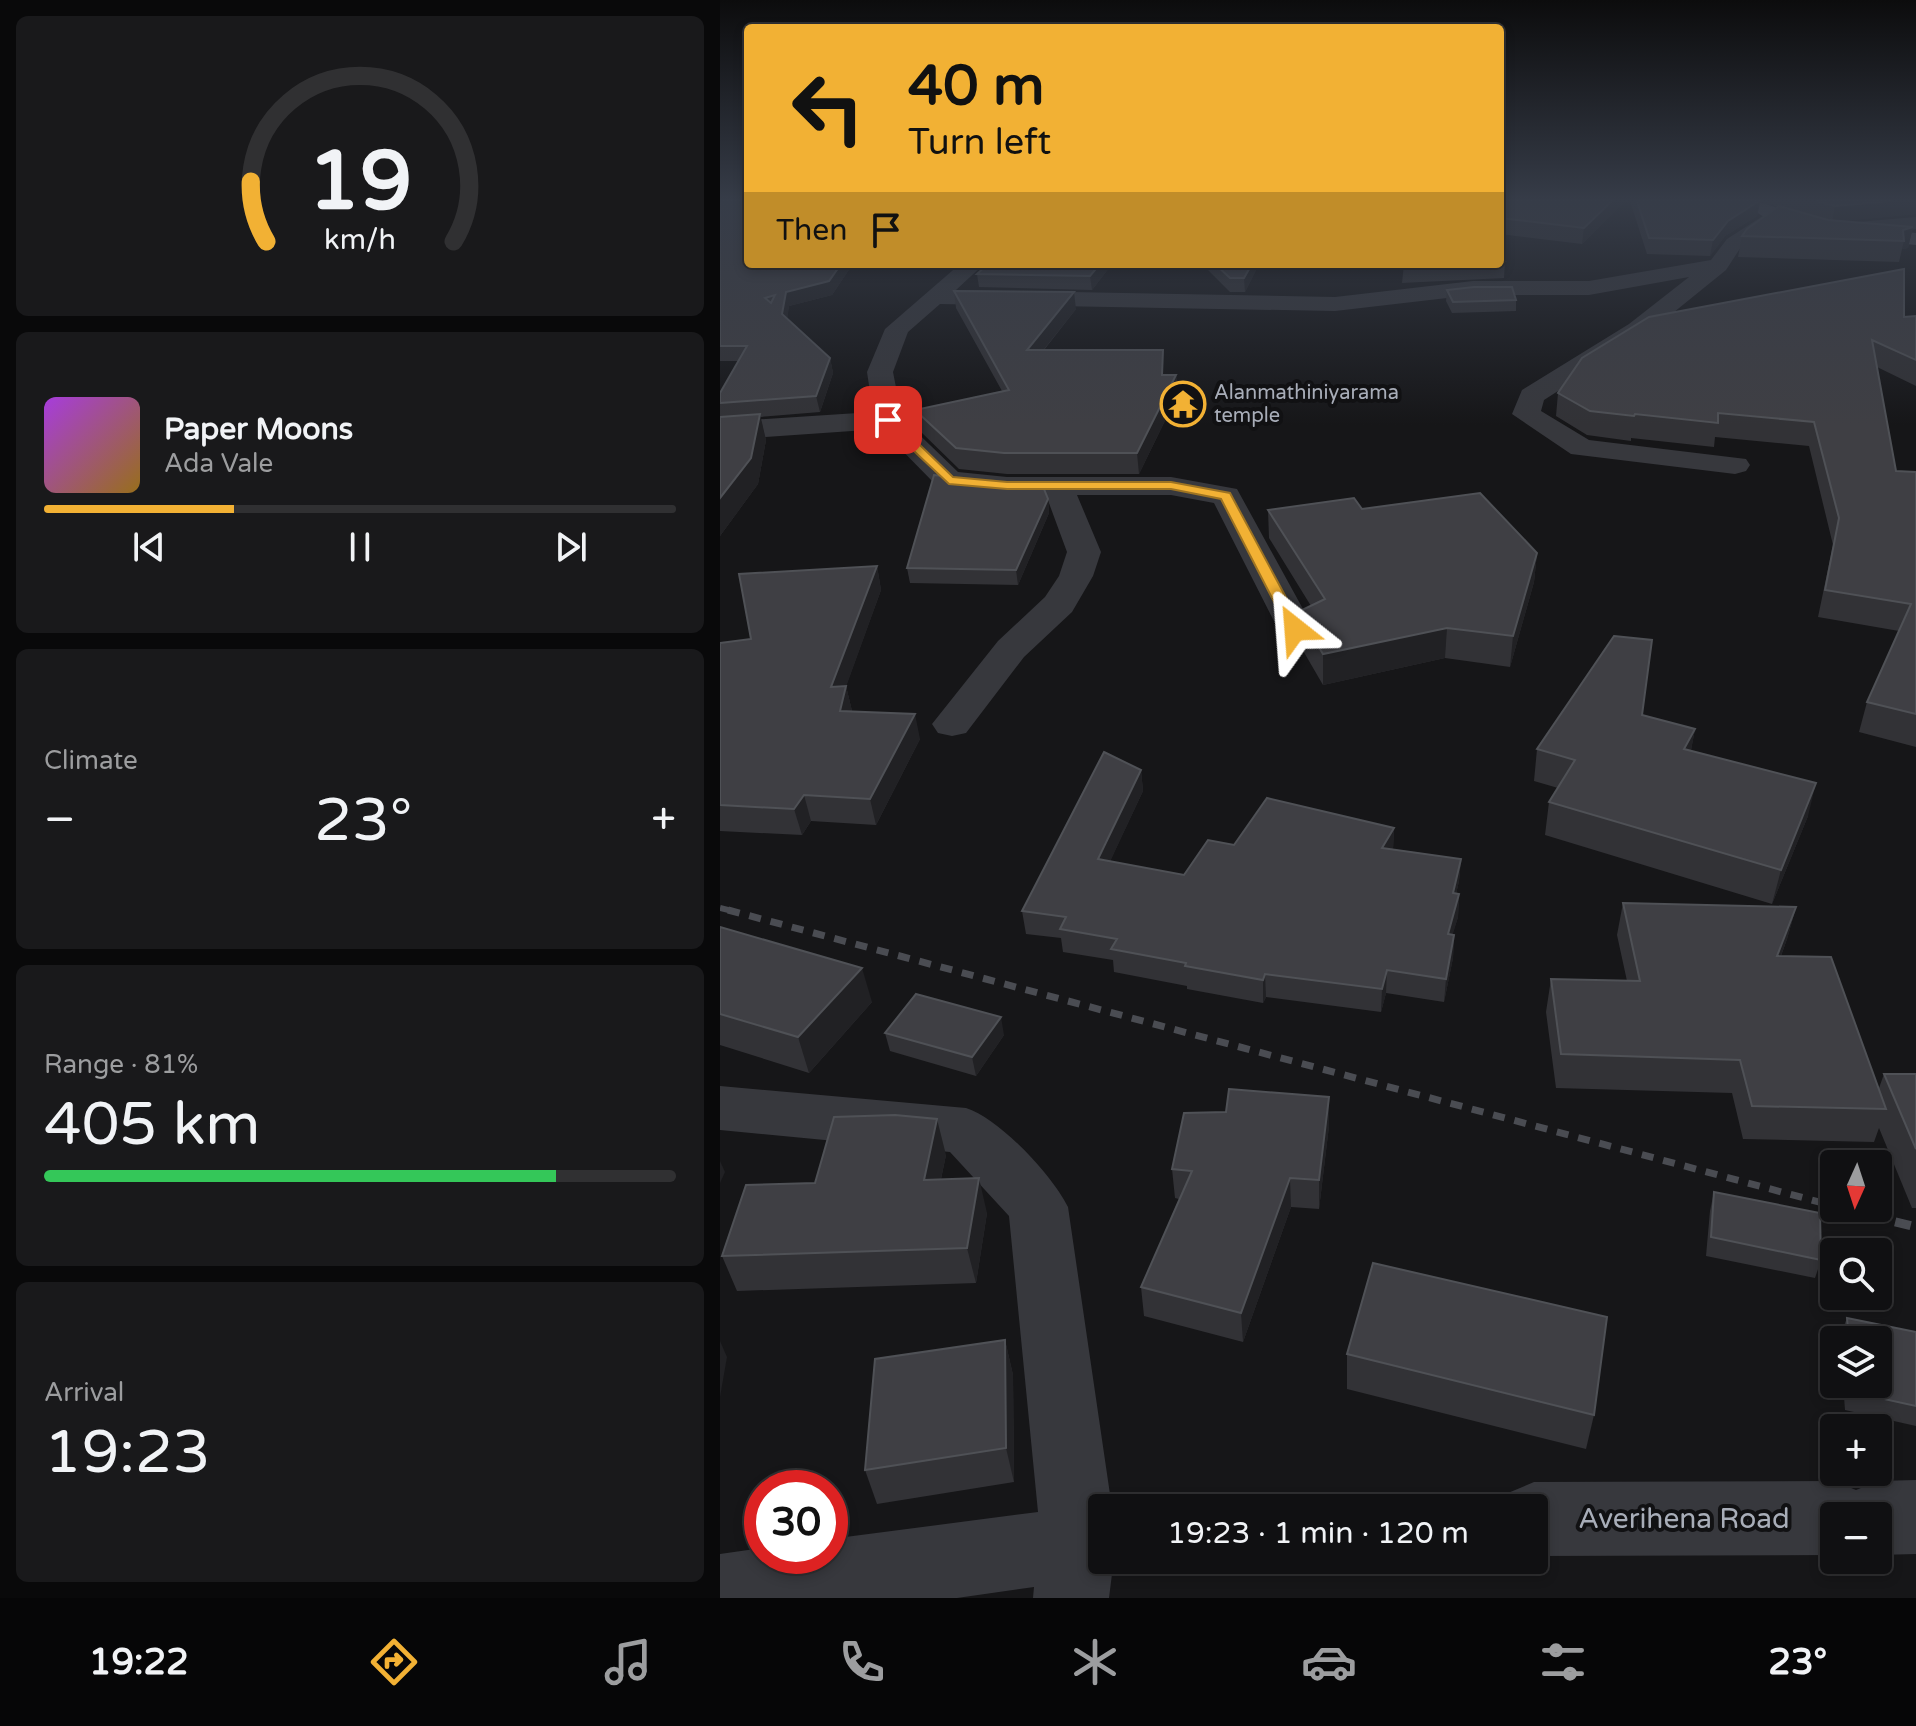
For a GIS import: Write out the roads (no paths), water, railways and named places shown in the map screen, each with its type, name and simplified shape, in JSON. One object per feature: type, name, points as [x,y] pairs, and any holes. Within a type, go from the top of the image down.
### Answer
[{"type":"street","points":[[959,276],[897,329],[880,372],[888,420],[949,480],[1058,486],[1171,486],[1226,496],[1295,629]]},
{"type":"street","points":[[933,297],[1335,304],[1473,288],[1589,288],[1659,276]]},
{"type":"street","points":[[1705,276],[1638,329],[1532,396],[1526,414],[1581,448],[1735,465]]},
{"type":"street","points":[[720,431],[888,420]]},
{"type":"street","points":[[952,724],[1011,649],[1059,604],[1076,576],[1084,552],[1058,486]]},
{"type":"street","points":[[720,1108],[966,1131],[1038,1207],[1084,1561],[720,1592]]},
{"type":"street","points":[[1892,1518],[1916,1517]]},
{"type":"street","name":"Averihena Road","points":[[1548,1519],[1820,1518]]},
{"type":"railway","points":[[720,908],[728,910]]},
{"type":"railway","points":[[728,910],[736,912]]},
{"type":"railway","points":[[728,910],[1820,1202]]},
{"type":"railway","points":[[1892,1221],[1916,1227]]},
{"type":"place","name":"Alanmathiniyarama temple","points":[[1183,404]]}]
